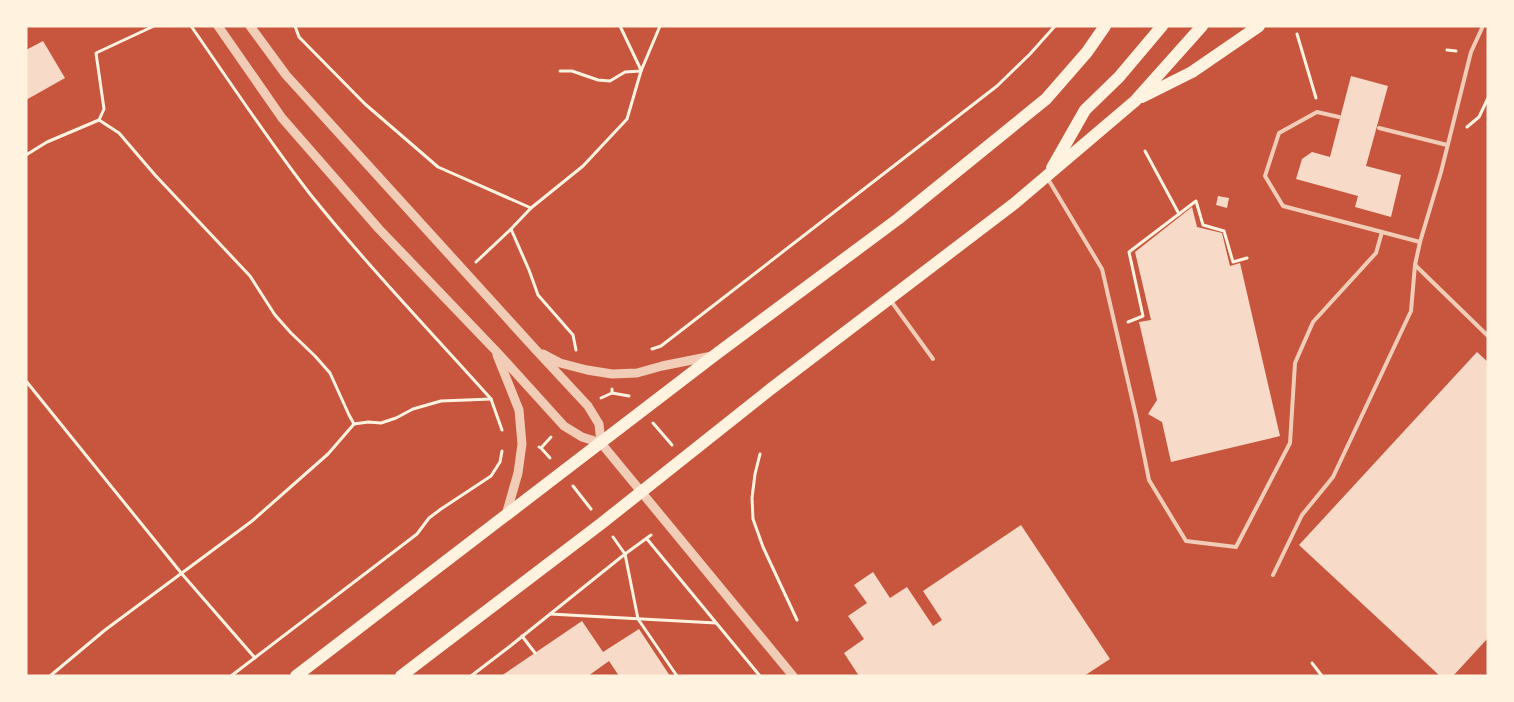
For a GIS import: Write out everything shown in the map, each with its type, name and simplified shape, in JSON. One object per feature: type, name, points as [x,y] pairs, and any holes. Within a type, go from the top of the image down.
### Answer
[{"type":"main road","points":[[1087,52],[1098,26]]},
{"type":"main road","points":[[296,676],[715,355],[898,219],[1046,99],[1087,52],[1105,26]]},
{"type":"main road","points":[[1047,177],[1085,110],[1119,76],[1162,26]]},
{"type":"main road","points":[[401,676],[602,523],[772,388],[1047,177],[1135,101],[1202,26]]},
{"type":"main road","points":[[1135,101],[1192,72],[1259,26]]},
{"type":"street","points":[[218,26],[282,118],[379,229],[495,350],[564,426],[582,437],[602,443]]},
{"type":"street","points":[[250,26],[286,75],[588,406],[599,424],[602,443],[793,676]]},
{"type":"street","points":[[495,350],[519,410],[522,444],[518,473],[506,516]]},
{"type":"street","points":[[536,350],[560,363],[612,374],[636,373],[715,355]]},
{"type":"lane","points":[[1273,575],[1302,515],[1334,477],[1411,311],[1414,265],[1448,145],[1471,52],[1482,26]]},
{"type":"lane","points":[[1340,117],[1317,112],[1279,133],[1265,176],[1283,206],[1420,242]]},
{"type":"lane","points":[[1379,128],[1448,145]]},
{"type":"lane","points":[[1047,177],[1102,269],[1149,480],[1186,541],[1236,547],[1290,444],[1295,363],[1313,322],[1376,253],[1382,232]]},
{"type":"lane","points":[[1414,265],[1488,336]]},
{"type":"lane","points":[[890,299],[933,359]]},
{"type":"path","points":[[26,155],[47,142],[99,120],[104,109],[96,52],[154,26]]},
{"type":"path","points":[[191,26],[230,84],[310,193],[361,254],[491,399],[503,436]]},
{"type":"path","points":[[294,26],[299,37],[365,104],[438,167],[531,208]]},
{"type":"path","points":[[620,26],[641,71]]},
{"type":"path","points":[[474,264],[531,208],[583,166],[627,119],[641,71],[660,26]]},
{"type":"path","points":[[644,353],[660,346],[967,110],[997,86],[1055,26]]},
{"type":"path","points":[[1297,34],[1321,112]]},
{"type":"path","points":[[560,71],[572,71],[598,80],[610,80],[625,72],[641,71]]},
{"type":"path","points":[[99,120],[119,132],[155,175],[250,276],[275,315],[290,333],[330,373],[354,424]]},
{"type":"path","points":[[1144,151],[1179,214]]},
{"type":"path","points":[[1116,327],[1143,316],[1129,252],[1196,201],[1203,226],[1224,231],[1233,262],[1247,258]]},
{"type":"path","points":[[511,229],[538,295],[573,335],[576,351]]},
{"type":"path","points":[[26,381],[182,574],[255,658]]},
{"type":"path","points":[[612,384],[612,393]]},
{"type":"path","points":[[595,399],[612,393],[630,396]]},
{"type":"path","points":[[50,676],[105,630],[252,521],[328,454],[354,424],[381,423],[413,409],[441,402],[491,399]]},
{"type":"path","points":[[542,448],[554,434]]},
{"type":"path","points":[[666,438],[672,446]]},
{"type":"path","points":[[231,676],[417,534],[430,518],[441,509],[491,476],[500,462],[504,444]]},
{"type":"path","points":[[533,445],[542,448],[550,458]]},
{"type":"path","points":[[760,454],[752,498],[753,519],[763,547],[797,620]]},
{"type":"path","points":[[576,491],[582,498]]},
{"type":"path","points":[[471,676],[625,554],[652,535]]},
{"type":"path","points":[[647,539],[760,676]]},
{"type":"path","points":[[616,541],[625,554],[638,619],[677,676]]},
{"type":"path","points":[[550,614],[716,623]]},
{"type":"path","points":[[522,636],[534,653]]},
{"type":"path","points":[[1312,663],[1322,676]]},
{"type":"building","points":[[43,41],[65,78],[26,100],[26,50]]},
{"type":"building","points":[[1351,76],[1388,86],[1366,166],[1401,175],[1391,217],[1355,207],[1358,196],[1296,179],[1302,159],[1312,152],[1330,157]]},
{"type":"building","points":[[1218,196],[1229,198],[1227,208],[1216,205]]},
{"type":"building","points":[[1192,207],[1197,227],[1222,233],[1230,266],[1240,263],[1280,436],[1171,462],[1162,422],[1148,414],[1157,400],[1139,322],[1151,320],[1135,252]]},
{"type":"building","points":[[1477,352],[1488,362],[1488,638],[1453,676],[1440,676],[1299,545]]},
{"type":"building","points":[[1021,525],[1110,659],[1084,676],[859,676],[844,653],[864,639],[848,616],[867,603],[854,585],[873,572],[890,598],[907,587],[933,626],[942,620],[923,591]]},
{"type":"building","points":[[582,621],[603,652],[639,629],[670,676],[619,676],[609,661],[588,676],[501,676]]}]
